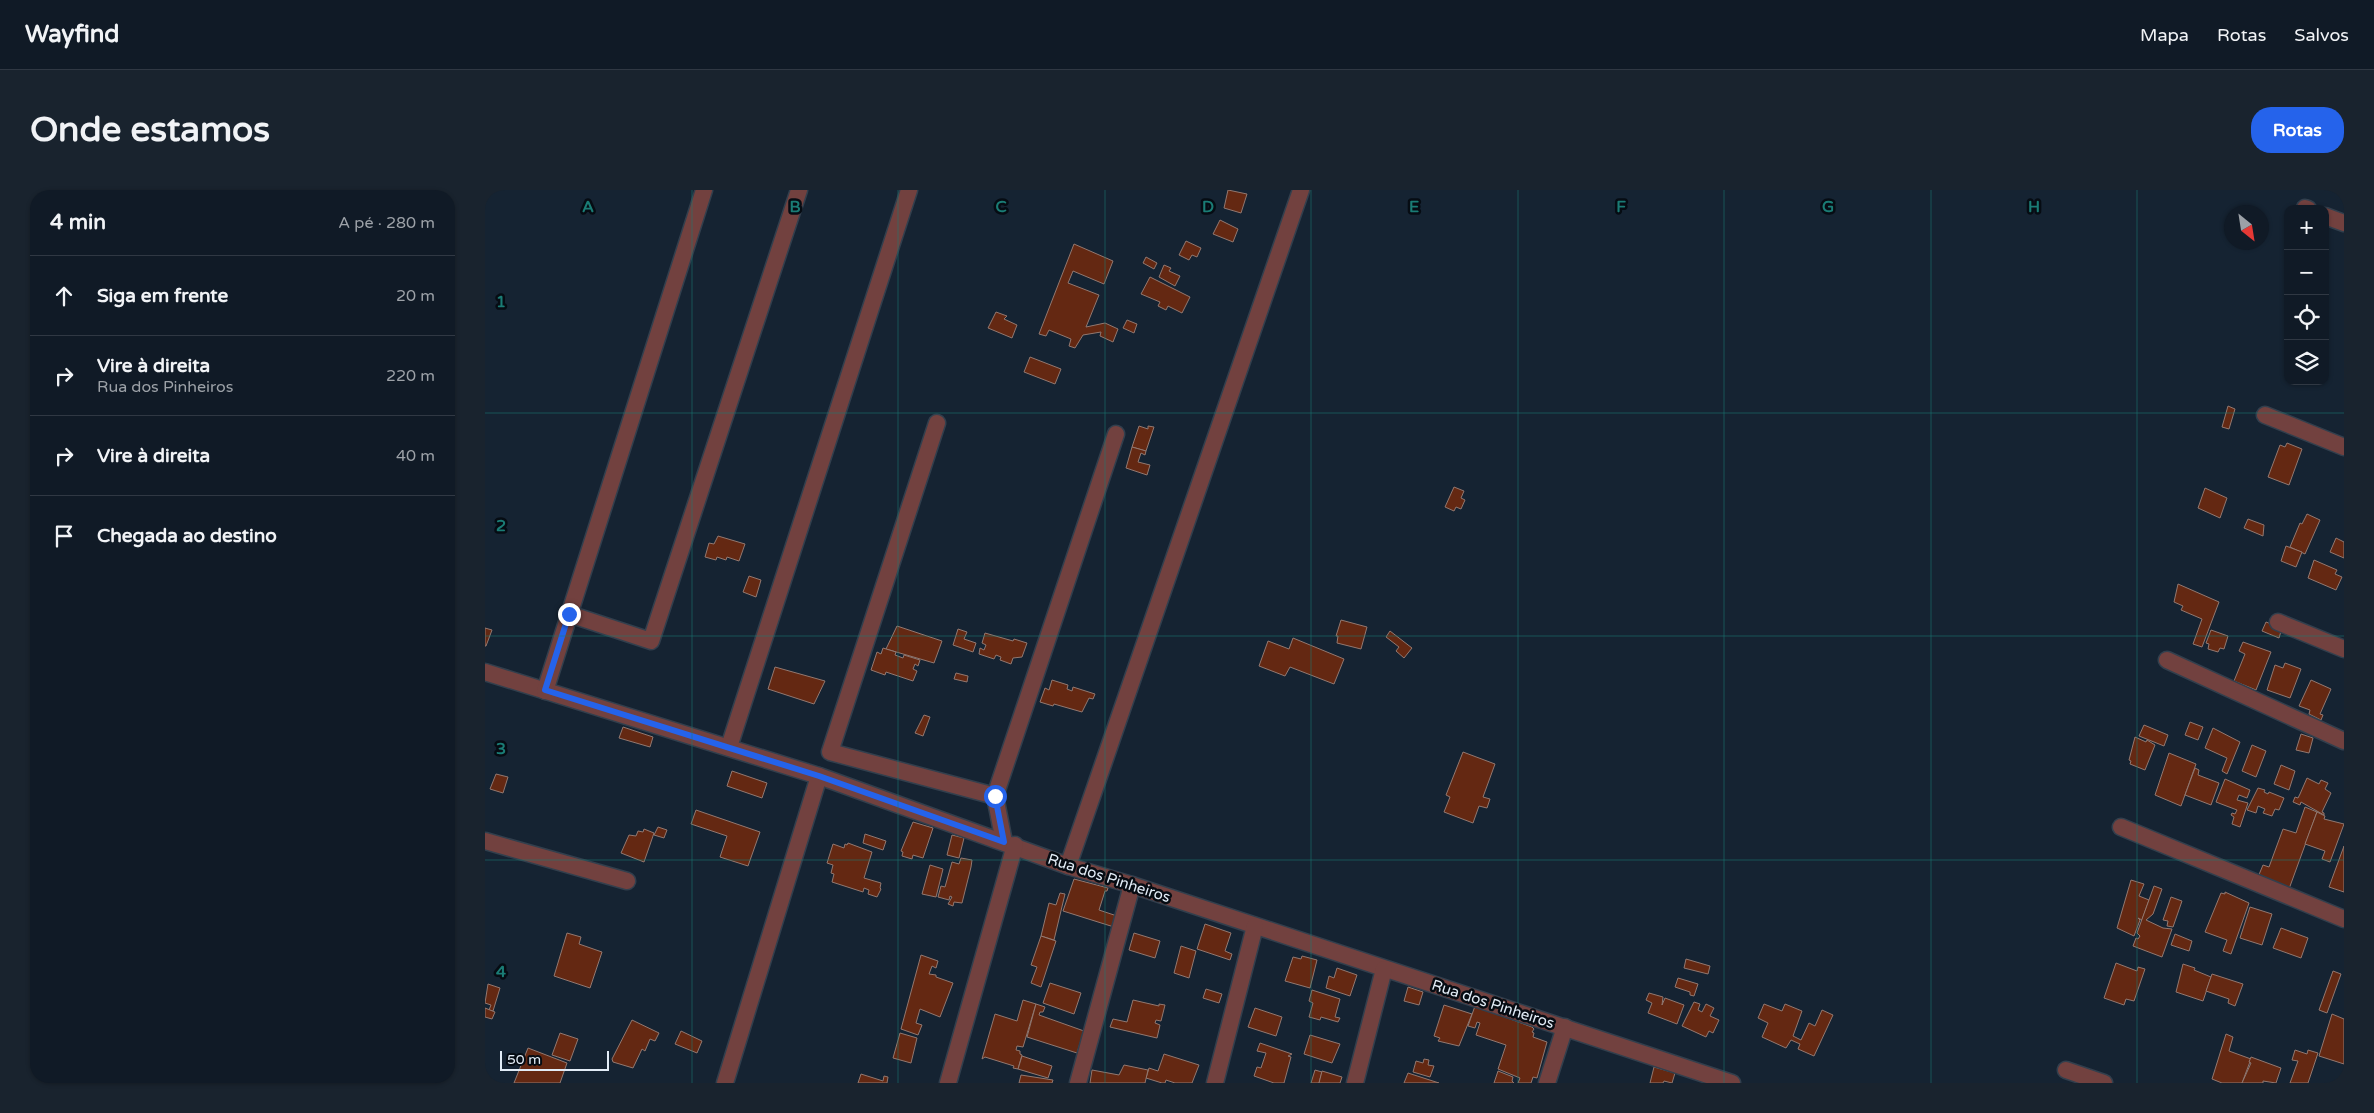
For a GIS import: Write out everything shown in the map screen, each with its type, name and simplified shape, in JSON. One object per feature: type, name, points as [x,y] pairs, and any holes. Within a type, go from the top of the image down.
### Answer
[{"type":"street","points":[[545,690],[704,190]]},
{"type":"street","points":[[569,614],[651,641],[799,190]]},
{"type":"street","points":[[729,747],[909,190]]},
{"type":"street","points":[[1068,866],[1301,190]]},
{"type":"street","points":[[2329,217],[2344,223]]},
{"type":"street","points":[[2265,415],[2344,448]]},
{"type":"street","points":[[937,423],[830,752],[995,796]]},
{"type":"street","points":[[948,1083],[1009,844],[995,796],[1116,434]]},
{"type":"street","points":[[2278,622],[2344,649]]},
{"type":"street","points":[[2167,660],[2344,741]]},
{"type":"street","name":"Rua dos Pinheiros","points":[[485,672],[819,776],[1068,866],[1132,885],[1384,970],[1565,1026],[1733,1083]]},
{"type":"street","points":[[725,1083],[819,776]]},
{"type":"street","points":[[2121,827],[2344,919]]},
{"type":"street","points":[[485,841],[627,881]]},
{"type":"street","points":[[1078,1083],[1132,885]]},
{"type":"street","points":[[1215,1083],[1255,926]]},
{"type":"street","points":[[1355,1083],[1384,970]]},
{"type":"street","points":[[1547,1083],[1565,1026]]},
{"type":"street","points":[[2066,1070],[2104,1083]]},
{"type":"building","points":[[1228,190],[1247,194],[1241,213],[1224,208]]},
{"type":"building","points":[[1220,220],[1238,229],[1233,242],[1213,234]]},
{"type":"building","points":[[1186,241],[1201,248],[1197,257],[1192,255],[1189,260],[1179,255]]},
{"type":"building","points":[[1074,244],[1113,261],[1104,284],[1073,271],[1068,283],[1099,295],[1086,327],[1105,323],[1118,329],[1113,342],[1100,336],[1101,332],[1083,335],[1075,348],[1069,346],[1071,339],[1049,330],[1046,336],[1039,334]]},
{"type":"building","points":[[1146,257],[1157,263],[1154,269],[1143,263]]},
{"type":"building","points":[[1164,265],[1171,268],[1169,271],[1180,276],[1175,286],[1159,277]]},
{"type":"building","points":[[1150,277],[1190,297],[1182,313],[1168,306],[1166,310],[1158,306],[1160,302],[1141,294]]},
{"type":"building","points":[[996,312],[1007,316],[1004,319],[1017,325],[1012,338],[988,328]]},
{"type":"building","points":[[1127,320],[1137,324],[1134,333],[1123,328]]},
{"type":"building","points":[[1030,357],[1061,369],[1055,384],[1024,372]]},
{"type":"building","points":[[2228,406],[2235,409],[2229,429],[2222,427]]},
{"type":"building","points":[[1139,426],[1148,429],[1148,426],[1154,427],[1146,451],[1132,447]]},
{"type":"building","points":[[2287,443],[2302,449],[2289,485],[2268,477],[2280,445],[2285,447]]},
{"type":"building","points":[[1132,447],[1146,451],[1145,455],[1141,453],[1138,462],[1150,465],[1147,475],[1126,468]]},
{"type":"building","points":[[1454,487],[1464,491],[1461,498],[1465,500],[1461,509],[1456,507],[1454,511],[1445,507]]},
{"type":"building","points":[[2205,488],[2227,498],[2220,518],[2198,508]]},
{"type":"building","points":[[2307,514],[2320,520],[2305,554],[2290,547],[2300,523],[2302,524]]},
{"type":"building","points":[[2248,519],[2264,525],[2263,536],[2244,528]]},
{"type":"building","points":[[718,536],[745,544],[739,561],[727,557],[726,560],[717,557],[716,560],[705,557],[709,543],[714,544]]},
{"type":"building","points":[[2336,538],[2344,542],[2344,558],[2330,552]]},
{"type":"building","points":[[2286,546],[2302,552],[2296,567],[2281,561]]},
{"type":"building","points":[[2314,560],[2337,570],[2335,574],[2342,577],[2336,590],[2308,578]]},
{"type":"building","points":[[749,576],[761,580],[756,597],[743,592]]},
{"type":"building","points":[[2178,584],[2219,602],[2202,647],[2193,644],[2202,619],[2181,610],[2183,606],[2174,602]]},
{"type":"building","points":[[1341,620],[1367,627],[1361,649],[1337,643],[1338,636],[1336,636]]},
{"type":"building","points":[[2266,622],[2282,628],[2279,638],[2262,631]]},
{"type":"building","points":[[897,626],[942,641],[934,663],[886,649]]},
{"type":"building","points":[[485,628],[492,630],[486,646],[485,646]]},
{"type":"building","points":[[958,629],[967,632],[964,639],[976,643],[973,652],[953,645]]},
{"type":"building","points":[[2211,630],[2228,636],[2224,649],[2220,648],[2218,652],[2208,649],[2209,644],[2206,643]]},
{"type":"building","points":[[1390,631],[1412,648],[1404,658],[1396,651],[1399,647],[1386,637]]},
{"type":"building","points":[[985,633],[1027,643],[1022,657],[1013,658],[1011,664],[1000,660],[1001,657],[996,655],[994,659],[979,654],[980,648],[984,650],[986,645],[982,643]]},
{"type":"building","points":[[1293,638],[1344,659],[1334,684],[1290,667],[1285,676],[1259,666],[1268,641],[1289,649]]},
{"type":"building","points":[[2243,642],[2271,652],[2256,690],[2234,681],[2245,654],[2239,651]]},
{"type":"building","points":[[883,648],[896,652],[895,655],[903,658],[904,655],[920,660],[918,666],[915,664],[913,669],[917,671],[913,681],[886,672],[885,675],[871,670],[877,652],[881,654]]},
{"type":"building","points":[[2285,663],[2301,669],[2290,698],[2267,690],[2275,665],[2283,668]]},
{"type":"building","points":[[775,667],[825,681],[814,704],[768,689]]},
{"type":"building","points":[[956,673],[968,676],[967,682],[954,679]]},
{"type":"building","points":[[1052,680],[1068,685],[1067,689],[1072,691],[1073,687],[1095,694],[1093,699],[1089,698],[1082,712],[1040,702],[1045,688],[1049,690]]},
{"type":"building","points":[[2311,680],[2331,689],[2320,714],[2323,715],[2321,720],[2309,714],[2310,710],[2299,706]]},
{"type":"building","points":[[924,715],[930,717],[923,736],[915,733]]},
{"type":"building","points":[[2190,722],[2203,727],[2198,740],[2185,735]]},
{"type":"building","points":[[2144,725],[2168,735],[2164,746],[2139,736]]},
{"type":"building","points":[[623,727],[653,737],[650,747],[619,738]]},
{"type":"building","points":[[2213,728],[2240,742],[2227,774],[2222,771],[2227,758],[2205,748]]},
{"type":"building","points":[[2301,734],[2313,738],[2309,753],[2296,750]]},
{"type":"building","points":[[2135,737],[2146,742],[2147,740],[2155,745],[2145,770],[2130,764],[2131,761],[2129,760]]},
{"type":"building","points":[[2252,745],[2266,751],[2256,777],[2242,771]]},
{"type":"building","points":[[1463,752],[1495,764],[1483,797],[1490,799],[1487,808],[1479,806],[1473,823],[1444,812],[1450,797],[1446,795]]},
{"type":"building","points":[[2169,753],[2196,764],[2181,806],[2155,795]]},
{"type":"building","points":[[2281,765],[2295,771],[2289,790],[2274,784]]},
{"type":"building","points":[[2195,768],[2199,770],[2198,775],[2219,783],[2211,805],[2185,795]]},
{"type":"building","points":[[732,771],[767,783],[762,798],[727,786]]},
{"type":"building","points":[[496,774],[508,777],[503,793],[490,789]]},
{"type":"building","points":[[2307,778],[2319,784],[2321,780],[2328,783],[2325,789],[2331,793],[2322,812],[2324,815],[2301,802],[2300,805],[2293,802],[2295,797],[2298,798]]},
{"type":"building","points":[[2225,779],[2250,790],[2247,798],[2239,795],[2237,800],[2248,803],[2240,827],[2232,824],[2234,817],[2231,815],[2232,813],[2235,814],[2237,810],[2216,802]]},
{"type":"building","points":[[2258,788],[2265,790],[2264,792],[2268,794],[2269,792],[2284,798],[2279,810],[2275,809],[2272,816],[2263,813],[2265,809],[2258,806],[2256,813],[2247,810]]},
{"type":"building","points":[[2305,807],[2317,812],[2289,889],[2258,877],[2263,865],[2269,867],[2283,829],[2296,833]]},
{"type":"building","points":[[696,810],[760,832],[748,866],[720,857],[727,836],[691,824]]},
{"type":"building","points":[[2317,812],[2325,816],[2324,819],[2344,824],[2330,862],[2322,859],[2325,851],[2305,844]]},
{"type":"building","points":[[913,822],[933,828],[923,858],[913,855],[912,859],[902,856],[903,852],[901,851]]},
{"type":"building","points":[[658,827],[667,830],[664,838],[654,835]]},
{"type":"building","points":[[644,829],[654,833],[644,862],[621,853],[629,835],[636,836],[638,831],[643,832]]},
{"type":"building","points":[[865,834],[886,841],[883,850],[863,843]]},
{"type":"building","points":[[952,835],[964,838],[959,858],[947,855]]},
{"type":"building","points":[[848,843],[872,852],[864,878],[881,883],[881,889],[877,897],[868,894],[869,890],[864,888],[863,892],[832,882],[834,874],[831,873],[833,865],[827,863],[833,844],[844,848],[845,844],[847,845]]},
{"type":"building","points":[[2344,846],[2344,892],[2329,887]]},
{"type":"building","points":[[961,858],[972,860],[971,867],[962,903],[954,902],[953,906],[948,904],[952,897],[950,896],[949,900],[938,897],[941,886],[945,887],[952,862],[959,864]]},
{"type":"building","points":[[930,865],[943,869],[936,897],[922,894]]},
{"type":"building","points":[[1074,879],[1108,888],[1105,891],[1099,910],[1117,916],[1114,927],[1063,911]]},
{"type":"building","points":[[2131,880],[2144,884],[2139,896],[2149,900],[2142,920],[2138,918],[2140,920],[2134,936],[2117,928]]},
{"type":"building","points":[[2154,886],[2162,889],[2153,914],[2146,920],[2163,928],[2172,929],[2162,957],[2133,946],[2136,938],[2138,939],[2140,936],[2137,933]]},
{"type":"building","points":[[2225,892],[2249,903],[2231,954],[2223,951],[2227,940],[2205,932],[2221,893],[2225,894]]},
{"type":"building","points":[[1060,893],[1065,894],[1054,940],[1041,936],[1049,903],[1056,905]]},
{"type":"building","points":[[2171,897],[2182,901],[2173,927],[2167,926],[2168,921],[2163,920]]},
{"type":"building","points":[[2250,907],[2272,914],[2262,945],[2240,938]]},
{"type":"building","points":[[1205,924],[1231,933],[1225,951],[1232,954],[1230,960],[1197,949]]},
{"type":"building","points":[[2281,928],[2308,938],[2301,958],[2273,948]]},
{"type":"building","points":[[567,933],[581,937],[579,944],[602,952],[590,988],[554,976]]},
{"type":"building","points":[[1134,933],[1160,941],[1155,958],[1129,950]]},
{"type":"building","points":[[2175,934],[2192,941],[2189,951],[2171,945]]},
{"type":"building","points":[[1041,936],[1056,941],[1041,987],[1031,983],[1037,967],[1031,965]]},
{"type":"building","points":[[1181,946],[1196,951],[1189,978],[1174,973]]},
{"type":"building","points":[[921,955],[938,961],[936,968],[932,966],[929,974],[936,975],[936,977],[953,983],[940,1017],[920,1009],[916,1023],[922,1025],[918,1035],[901,1029]]},
{"type":"building","points":[[1302,956],[1317,960],[1310,988],[1285,981],[1293,957],[1301,959]]},
{"type":"building","points":[[1686,959],[1710,966],[1708,974],[1684,968]]},
{"type":"building","points":[[2116,963],[2137,971],[2138,967],[2145,969],[2134,1001],[2126,999],[2124,1005],[2104,998]]},
{"type":"building","points":[[2183,964],[2211,977],[2203,1001],[2176,992]]},
{"type":"building","points":[[1337,968],[1357,975],[1350,996],[1326,988],[1329,976],[1334,978]]},
{"type":"building","points":[[2333,971],[2341,974],[2327,1013],[2319,1010]]},
{"type":"building","points":[[2212,974],[2243,984],[2235,1006],[2228,1003],[2229,999],[2206,991]]},
{"type":"building","points":[[1678,978],[1698,984],[1694,996],[1690,995],[1690,992],[1675,987]]},
{"type":"building","points":[[1050,983],[1081,993],[1074,1014],[1043,1003]]},
{"type":"building","points":[[488,984],[500,988],[493,1011],[489,1010],[491,1005],[485,1003]]},
{"type":"building","points":[[1408,987],[1423,992],[1419,1005],[1404,1001]]},
{"type":"building","points":[[1206,989],[1222,994],[1219,1003],[1203,998]]},
{"type":"building","points":[[1312,990],[1340,999],[1335,1017],[1340,1018],[1338,1022],[1321,1017],[1320,1020],[1309,1017],[1313,1003],[1309,1001]]},
{"type":"building","points":[[1649,993],[1663,997],[1662,1005],[1665,998],[1684,1005],[1677,1024],[1648,1013],[1652,1003],[1646,1000]]},
{"type":"building","points":[[1023,1000],[1036,1004],[1023,1047],[1017,1046],[1016,1050],[1020,1051],[1022,1055],[1018,1069],[985,1057],[982,1059],[995,1014],[1017,1021]]},
{"type":"building","points":[[1133,1000],[1159,1006],[1159,1004],[1165,1005],[1161,1021],[1156,1020],[1155,1023],[1160,1025],[1157,1038],[1110,1027],[1113,1019],[1127,1022]]},
{"type":"building","points":[[1694,1002],[1700,1004],[1698,1010],[1702,1012],[1706,1004],[1714,1008],[1710,1016],[1719,1020],[1713,1033],[1709,1031],[1706,1037],[1682,1026]]},
{"type":"building","points":[[1036,1004],[1045,1007],[1039,1015],[1084,1031],[1077,1053],[1027,1037]]},
{"type":"building","points":[[1764,1004],[1782,1011],[1785,1004],[1802,1011],[1793,1036],[1801,1040],[1809,1023],[1815,1026],[1822,1010],[1833,1015],[1814,1056],[1798,1049],[1800,1044],[1791,1040],[1786,1048],[1762,1037],[1768,1023],[1758,1018]]},
{"type":"building","points":[[1444,1005],[1472,1014],[1459,1046],[1438,1041],[1440,1038],[1434,1036]]},
{"type":"building","points":[[1475,1006],[1532,1027],[1534,1029],[1532,1032],[1534,1033],[1533,1037],[1547,1042],[1537,1078],[1533,1077],[1531,1083],[1518,1083],[1520,1078],[1498,1069],[1506,1045],[1476,1035],[1480,1023],[1477,1022],[1475,1028],[1468,1026]]},
{"type":"building","points":[[485,1008],[495,1012],[492,1019],[485,1017]]},
{"type":"building","points":[[1255,1008],[1282,1017],[1276,1036],[1248,1027]]},
{"type":"building","points":[[2332,1014],[2344,1019],[2344,1064],[2319,1056]]},
{"type":"building","points":[[632,1020],[659,1033],[655,1041],[650,1039],[645,1051],[642,1049],[633,1068],[613,1062],[612,1059]]},
{"type":"building","points":[[681,1031],[702,1041],[697,1053],[675,1044]]},
{"type":"building","points":[[560,1033],[578,1039],[570,1061],[552,1055]]},
{"type":"building","points":[[900,1033],[917,1038],[911,1063],[893,1058]]},
{"type":"building","points":[[2226,1034],[2233,1037],[2229,1051],[2251,1059],[2242,1083],[2222,1083],[2212,1079]]},
{"type":"building","points":[[1310,1035],[1340,1044],[1332,1063],[1304,1054]]},
{"type":"building","points":[[1260,1043],[1292,1054],[1288,1056],[1291,1057],[1284,1083],[1274,1083],[1254,1076],[1257,1067],[1261,1068],[1266,1053],[1257,1051]]},
{"type":"building","points":[[528,1048],[567,1063],[560,1083],[514,1083]]},
{"type":"building","points":[[2295,1050],[2307,1054],[2308,1050],[2318,1053],[2308,1083],[2290,1083],[2298,1061],[2292,1060]]},
{"type":"building","points":[[1164,1054],[1199,1065],[1192,1083],[1175,1083],[1166,1080],[1165,1083],[1162,1083],[1146,1078],[1149,1068],[1158,1071]]},
{"type":"building","points":[[1022,1056],[1052,1066],[1048,1078],[1018,1069]]},
{"type":"building","points":[[2251,1057],[2281,1068],[2276,1083],[2263,1081],[2263,1083],[2242,1083],[2251,1063],[2249,1062]]},
{"type":"building","points":[[1424,1059],[1429,1060],[1428,1065],[1434,1066],[1430,1077],[1413,1072],[1416,1061],[1423,1063]]},
{"type":"building","points":[[1124,1065],[1148,1070],[1145,1083],[1090,1083],[1092,1070],[1119,1075]]},
{"type":"building","points":[[1654,1067],[1675,1073],[1672,1083],[1664,1081],[1663,1083],[1650,1083]]},
{"type":"building","points":[[1315,1070],[1322,1072],[1319,1083],[1311,1083]]},
{"type":"building","points":[[1322,1071],[1342,1077],[1340,1083],[1319,1083]]},
{"type":"building","points":[[1498,1071],[1513,1077],[1512,1081],[1514,1083],[1494,1083]]},
{"type":"building","points":[[1408,1073],[1439,1083],[1404,1083]]},
{"type":"building","points":[[861,1074],[883,1081],[884,1076],[888,1077],[887,1083],[858,1083]]},
{"type":"building","points":[[1021,1075],[1053,1080],[1052,1083],[1019,1083]]},
{"type":"route","points":[[569,614],[545,690],[819,776],[1004,842],[995,796]]}]
